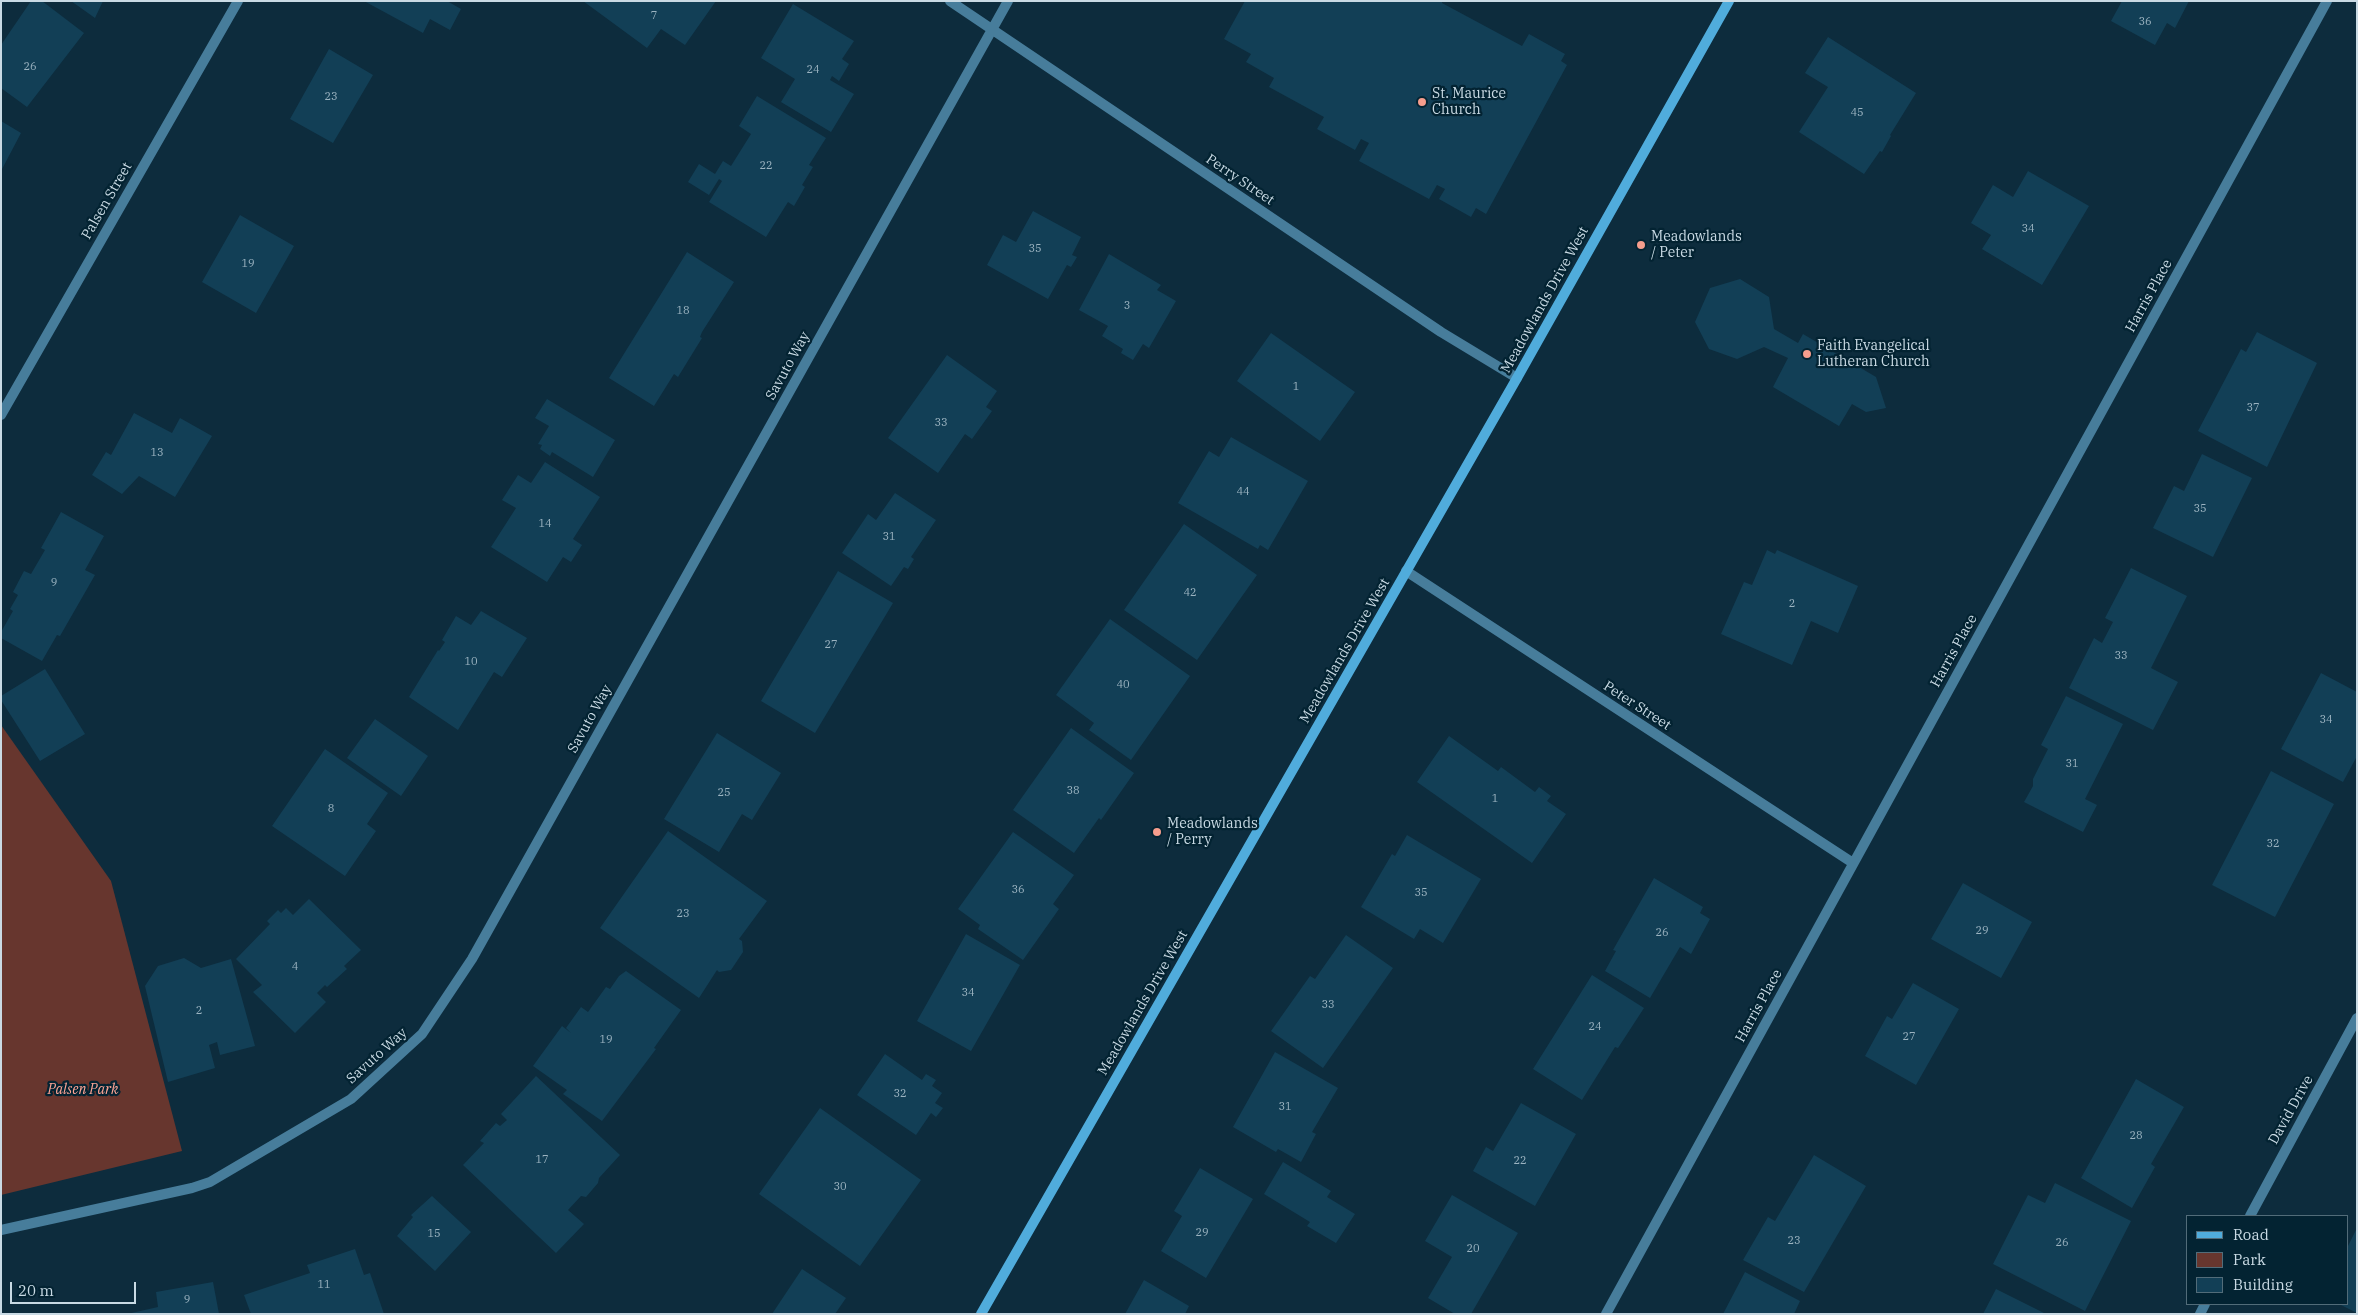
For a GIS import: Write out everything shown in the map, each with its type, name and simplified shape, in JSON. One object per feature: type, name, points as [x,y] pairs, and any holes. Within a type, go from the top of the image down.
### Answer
[{"type":"main road","name":"Meadowlands Drive West","points":[[981,1314],[1517,378],[1729,1]]},
{"type":"street","name":"Palsen Street","points":[[1,415],[238,1]]},
{"type":"street","name":"Perry Street","points":[[950,1],[1441,332],[1517,378]]},
{"type":"street","name":"Savuto Way","points":[[1,1230],[192,1188],[210,1182],[351,1099],[422,1034],[472,959],[1008,1]]},
{"type":"street","name":"Harris Place","points":[[1606,1314],[2326,1]]},
{"type":"street","name":"Peter Street","points":[[1406,571],[1853,863]]},
{"type":"street","name":"David Drive","points":[[2251,1215],[2357,1018]]},
{"type":"green space","name":"Palsen Park","points":[[1,725],[111,881],[182,1151],[1,1195]]},
{"type":"building","points":[[31,1],[42,1],[84,33],[27,107],[1,88],[1,45]]},
{"type":"building","points":[[71,1],[103,1],[95,18]]},
{"type":"building","points":[[364,1],[447,1],[461,9],[450,30],[430,19],[423,33]]},
{"type":"building","points":[[583,1],[716,1],[685,45],[661,29],[647,48]]},
{"type":"building","name":"St. Maurice Church","points":[[1245,1],[1442,1],[1442,3],[1522,46],[1529,34],[1565,54],[1561,61],[1567,65],[1486,214],[1476,208],[1471,217],[1439,199],[1445,189],[1437,185],[1429,199],[1359,161],[1369,143],[1361,139],[1355,150],[1317,129],[1324,117],[1269,87],[1274,78],[1246,62],[1251,54],[1224,39]]},
{"type":"building","points":[[2122,1],[2189,1],[2175,28],[2167,23],[2155,45],[2111,21]]},
{"type":"building","points":[[793,4],[854,41],[842,59],[849,64],[839,81],[832,76],[830,80],[854,94],[831,132],[781,102],[795,79],[761,58]]},
{"type":"building","points":[[1828,37],[1916,93],[1890,135],[1882,152],[1880,151],[1864,174],[1799,132],[1828,87],[1805,73]]},
{"type":"building","points":[[329,49],[373,75],[333,143],[290,119]]},
{"type":"building","points":[[757,96],[826,138],[809,165],[813,167],[802,185],[805,187],[794,206],[788,202],[766,237],[709,202],[722,181],[719,179],[709,195],[688,182],[699,164],[715,174],[723,161],[731,166],[751,134],[739,126]]},
{"type":"building","points":[[1,121],[21,133],[1,171]]},
{"type":"building","points":[[2028,171],[2089,206],[2042,285],[1982,249],[1991,235],[1971,223],[1993,185],[2013,197]]},
{"type":"building","points":[[1033,211],[1081,237],[1072,255],[1077,257],[1071,267],[1067,265],[1048,299],[987,265],[1003,235],[1016,242]]},
{"type":"building","points":[[240,215],[294,246],[256,313],[202,282]]},
{"type":"building","points":[[687,252],[734,282],[702,332],[700,337],[702,338],[678,377],[674,374],[654,406],[609,378]]},
{"type":"building","points":[[1109,254],[1161,285],[1157,290],[1176,301],[1149,348],[1143,344],[1133,360],[1121,353],[1123,349],[1102,336],[1108,326],[1079,310]]},
{"type":"building","name":"Faith Evangelical Lutheran Church","points":[[1740,279],[1769,297],[1774,329],[1798,343],[1803,334],[1876,377],[1886,408],[1866,412],[1852,404],[1839,426],[1773,387],[1788,358],[1764,347],[1737,359],[1709,349],[1695,322],[1710,288]]},
{"type":"building","points":[[2257,332],[2317,363],[2267,467],[2198,431],[2241,349],[2246,352]]},
{"type":"building","points":[[1271,333],[1355,392],[1320,441],[1237,381]]},
{"type":"building","points":[[947,355],[997,391],[986,407],[992,411],[972,439],[965,434],[938,473],[888,438]]},
{"type":"building","points":[[547,399],[615,440],[593,477],[552,452],[550,456],[540,449],[542,445],[538,444],[549,426],[535,418]]},
{"type":"building","points":[[134,413],[172,433],[180,418],[212,436],[175,497],[139,476],[122,494],[92,475],[106,452],[111,455]]},
{"type":"building","points":[[1231,437],[1308,481],[1268,550],[1260,545],[1258,549],[1178,503],[1209,451],[1219,457]]},
{"type":"building","points":[[2202,454],[2252,478],[2213,557],[2153,528],[2174,486],[2184,491]]},
{"type":"building","points":[[545,462],[600,497],[573,539],[582,545],[571,562],[563,557],[547,582],[491,547],[516,508],[502,500],[518,475],[531,483]]},
{"type":"building","points":[[895,493],[936,520],[911,557],[914,559],[908,569],[904,567],[891,586],[842,553],[868,514],[876,520]]},
{"type":"building","points":[[61,512],[104,536],[85,570],[95,575],[60,636],[57,635],[42,661],[1,638],[1,632],[13,611],[10,609],[18,595],[13,592],[24,571],[31,574],[45,550],[41,548]]},
{"type":"building","points":[[1184,524],[1257,575],[1197,660],[1124,610]]},
{"type":"building","points":[[1767,550],[1775,554],[1777,550],[1858,586],[1838,633],[1811,621],[1792,665],[1721,634],[1744,582],[1752,585]]},
{"type":"building","points":[[2131,568],[2187,596],[2151,668],[2178,682],[2153,730],[2069,688],[2094,638],[2102,643],[2113,622],[2105,618]]},
{"type":"building","points":[[838,571],[893,603],[815,733],[761,701]]},
{"type":"building","points":[[481,611],[527,638],[502,677],[494,672],[458,730],[409,697],[445,642],[442,640],[456,616],[471,625]]},
{"type":"building","points":[[1110,619],[1190,676],[1131,760],[1089,730],[1094,723],[1056,695]]},
{"type":"building","points":[[45,669],[85,734],[40,761],[1,700],[1,696]]},
{"type":"building","points":[[2321,673],[2357,692],[2357,756],[2343,782],[2281,749]]},
{"type":"building","points":[[2066,696],[2123,724],[2085,799],[2097,805],[2083,832],[2024,802],[2033,786],[2033,779],[2048,749],[2041,745]]},
{"type":"building","points":[[375,719],[428,756],[401,796],[347,758]]},
{"type":"building","points":[[1071,728],[1134,773],[1101,820],[1099,818],[1074,853],[1013,810]]},
{"type":"building","points":[[717,733],[781,773],[752,820],[742,814],[719,852],[664,819]]},
{"type":"building","points":[[1449,736],[1498,771],[1501,767],[1535,792],[1539,787],[1551,796],[1547,801],[1566,814],[1532,863],[1417,782]]},
{"type":"building","points":[[325,749],[388,793],[367,824],[376,831],[345,876],[272,826]]},
{"type":"building","points":[[2271,771],[2334,804],[2275,917],[2212,885]]},
{"type":"building","points":[[668,831],[767,901],[739,939],[742,941],[743,952],[731,970],[719,972],[717,970],[699,998],[600,928]]},
{"type":"building","points":[[1013,832],[1074,875],[1053,904],[1059,909],[1023,960],[978,929],[980,925],[958,909]]},
{"type":"building","points":[[1407,835],[1481,879],[1443,943],[1420,929],[1414,939],[1361,907],[1392,854],[1395,856]]},
{"type":"building","points":[[1654,878],[1703,907],[1700,913],[1710,919],[1691,954],[1680,947],[1650,998],[1605,971],[1616,951],[1613,950]]},
{"type":"building","points":[[1963,883],[2032,922],[2001,978],[1931,939]]},
{"type":"building","points":[[309,899],[361,950],[344,966],[347,969],[327,987],[325,985],[317,993],[326,1002],[295,1033],[253,992],[262,985],[236,959],[270,924],[267,921],[278,910],[281,913],[286,908],[293,915]]},
{"type":"building","points":[[966,934],[1020,965],[971,1051],[917,1021]]},
{"type":"building","points":[[1346,935],[1393,968],[1323,1068],[1271,1031],[1310,976],[1315,979]]},
{"type":"building","points":[[184,958],[201,968],[231,959],[255,1046],[220,1055],[217,1042],[209,1045],[215,1068],[168,1082],[145,986],[158,966]]},
{"type":"building","points":[[626,971],[681,1010],[654,1048],[656,1049],[602,1121],[563,1094],[567,1090],[533,1066],[562,1026],[571,1033],[566,1028],[581,1007],[588,1012],[606,987],[610,989],[619,976]]},
{"type":"building","points":[[1592,975],[1644,1008],[1618,1048],[1615,1047],[1582,1100],[1533,1069]]},
{"type":"building","points":[[1913,983],[1959,1009],[1916,1085],[1865,1056],[1887,1016],[1892,1019]]},
{"type":"building","points":[[1275,1052],[1338,1088],[1312,1132],[1316,1134],[1301,1162],[1278,1149],[1276,1152],[1233,1127]]},
{"type":"building","points":[[885,1054],[922,1080],[926,1074],[936,1080],[932,1086],[942,1093],[935,1103],[943,1108],[936,1117],[931,1113],[916,1135],[857,1095]]},
{"type":"building","points":[[536,1076],[620,1155],[599,1178],[598,1183],[586,1197],[581,1196],[568,1210],[584,1224],[556,1253],[463,1165],[484,1143],[480,1141],[496,1123],[500,1126],[507,1120],[501,1114]]},
{"type":"building","points":[[2136,1079],[2184,1107],[2151,1164],[2155,1167],[2132,1208],[2081,1178]]},
{"type":"building","points":[[1521,1103],[1576,1134],[1535,1206],[1473,1171],[1486,1147],[1493,1151]]},
{"type":"building","points":[[820,1108],[921,1180],[860,1266],[759,1194]]},
{"type":"building","points":[[1814,1155],[1866,1186],[1804,1292],[1743,1260],[1768,1217],[1775,1221]]},
{"type":"building","points":[[1283,1162],[1331,1191],[1327,1197],[1355,1214],[1336,1243],[1307,1226],[1310,1222],[1264,1194]]},
{"type":"building","points":[[1200,1168],[1253,1199],[1206,1278],[1161,1251],[1182,1216],[1174,1211]]},
{"type":"building","points":[[2055,1183],[2131,1221],[2085,1311],[1993,1264],[2028,1195],[2045,1203]]},
{"type":"building","points":[[1452,1195],[1518,1233],[1471,1314],[1455,1314],[1428,1298],[1452,1257],[1425,1241]]},
{"type":"building","points":[[432,1196],[471,1232],[435,1271],[397,1236],[413,1217],[411,1215]]},
{"type":"building","points":[[2357,1228],[2357,1313],[2341,1305],[2348,1305],[2348,1246]]},
{"type":"building","points":[[355,1249],[364,1275],[370,1273],[384,1314],[251,1314],[244,1295],[310,1273],[307,1265]]},
{"type":"building","points":[[802,1269],[846,1298],[835,1314],[772,1314]]},
{"type":"building","points":[[1745,1272],[1800,1301],[1794,1314],[1723,1314]]},
{"type":"building","points":[[1144,1280],[1189,1306],[1185,1314],[1125,1314]]},
{"type":"building","points":[[213,1282],[219,1314],[127,1314],[158,1307],[156,1292]]},
{"type":"building","points":[[1996,1289],[2046,1314],[1983,1314]]},
{"type":"place","name":"St. Maurice Church","points":[[1422,102]]},
{"type":"place","name":"Meadowlands / Peter","points":[[1641,245]]},
{"type":"place","name":"Faith Evangelical Lutheran Church","points":[[1807,354]]},
{"type":"place","name":"Meadowlands / Perry","points":[[1157,832]]}]
